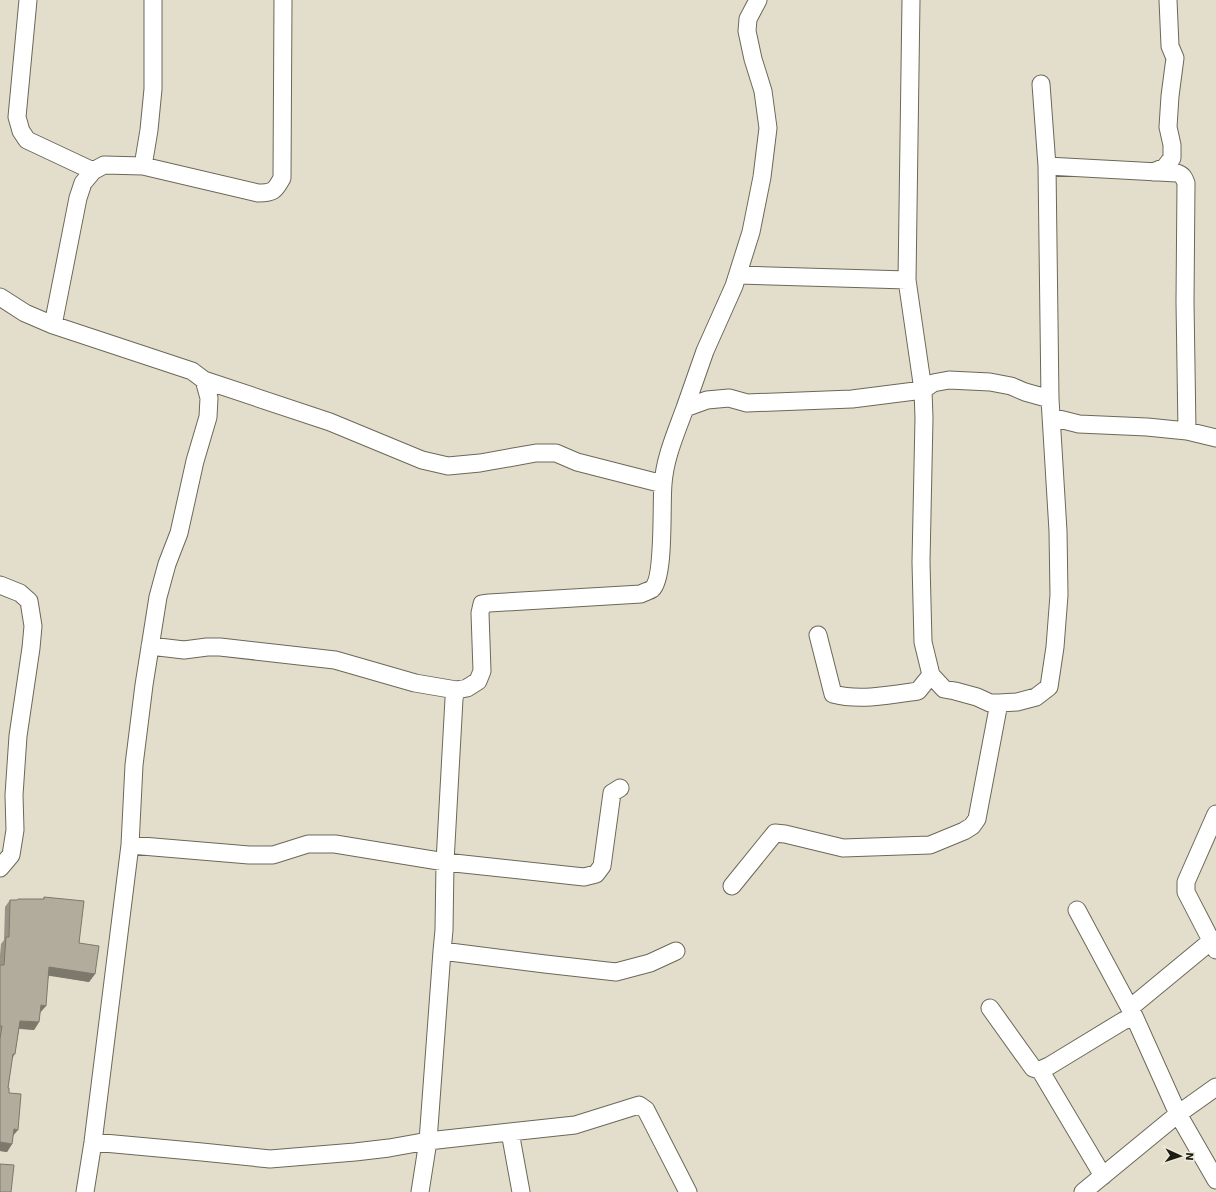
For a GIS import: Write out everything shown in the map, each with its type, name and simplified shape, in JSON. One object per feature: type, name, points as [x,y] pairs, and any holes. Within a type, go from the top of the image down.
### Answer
[{"type":"street","points":[[28,0],[17,118],[21,131],[27,140],[92,171]]},
{"type":"street","points":[[143,166],[149,130],[153,89],[153,0]]},
{"type":"street","points":[[53,325],[78,198],[83,183],[92,171],[104,165],[143,166],[258,193],[270,193],[276,189],[282,178],[283,0]]},
{"type":"street","points":[[150,646],[184,650],[220,647],[335,660],[416,682],[456,690],[467,688],[478,681],[482,670],[480,613],[482,604],[641,594],[653,588],[659,577],[663,520],[663,484],[669,450],[705,351],[738,275],[751,232],[762,177],[768,128],[763,91],[753,59],[747,31],[748,19],[758,0]]},
{"type":"street","points":[[911,0],[907,280],[923,390],[924,418],[921,562],[922,608],[924,642],[931,675],[944,690]]},
{"type":"street","points":[[1153,172],[1165,168],[1172,158],[1172,145],[1168,127],[1175,58],[1170,46],[1168,0]]},
{"type":"street","points":[[818,635],[833,694],[842,696],[879,696],[918,691],[944,690],[955,691],[977,697],[990,703],[999,703],[1018,702],[1036,697],[1049,687],[1055,647],[1059,595],[1058,531],[1050,399],[1047,166],[1041,84]]},
{"type":"street","points":[[1047,166],[1177,173],[1184,178],[1186,183],[1186,431]]},
{"type":"street","points":[[738,275],[907,280]]},
{"type":"street","points":[[0,297],[25,313],[53,325],[192,372],[204,380],[330,422],[422,460],[448,466],[480,463],[536,453],[556,453],[577,462],[663,484]]},
{"type":"street","points":[[85,1192],[93,1142],[130,845],[134,765],[144,685],[158,597],[167,564],[179,533],[195,461],[208,417],[209,398],[204,380]]},
{"type":"street","points":[[685,408],[707,400],[729,398],[747,403],[852,399],[923,390],[932,383],[949,380],[990,382],[1011,386],[1025,392],[1050,399]]},
{"type":"street","points":[[1051,417],[1079,424],[1147,427],[1186,431],[1216,438]]},
{"type":"street","points":[[0,585],[20,593],[29,601],[33,626],[18,736],[14,795],[15,830],[11,855],[0,868]]},
{"type":"street","points":[[918,691],[931,675]]},
{"type":"street","points":[[420,1192],[428,1141],[444,930],[445,862],[456,690]]},
{"type":"street","points":[[732,886],[775,833],[843,848],[930,845],[964,831],[972,826],[977,819],[999,703]]},
{"type":"street","points":[[130,845],[249,855],[273,855],[308,844],[335,844],[445,862],[584,877],[596,874],[602,866],[609,803],[612,793],[620,788]]},
{"type":"street","points":[[990,1008],[1033,1068],[1040,1070],[1123,1021],[1214,945],[1186,892],[1185,886],[1216,814]]},
{"type":"street","points":[[1077,910],[1132,1012],[1178,1114],[1216,1180]]},
{"type":"street","points":[[442,951],[616,972],[650,963],[676,951]]},
{"type":"street","points":[[1040,1070],[1103,1176]]},
{"type":"street","points":[[1083,1192],[1178,1114],[1216,1087]]},
{"type":"street","points":[[93,1142],[270,1159],[389,1148],[428,1141],[575,1126],[640,1105],[646,1110],[688,1192]]},
{"type":"street","points":[[510,1132],[521,1192]]},
{"type":"building","points":[[44,897],[84,901],[79,943],[99,946],[95,974],[49,967],[46,1006],[41,1005],[39,1022],[20,1021],[8,1088],[9,1093],[21,1094],[18,1130],[14,1129],[12,1144],[0,1142],[0,1039],[2,1026],[0,1026],[0,965],[4,965],[6,937],[9,937],[10,900],[44,899]]},
{"type":"building","points":[[0,1164],[14,1165],[11,1192],[0,1192]]}]
